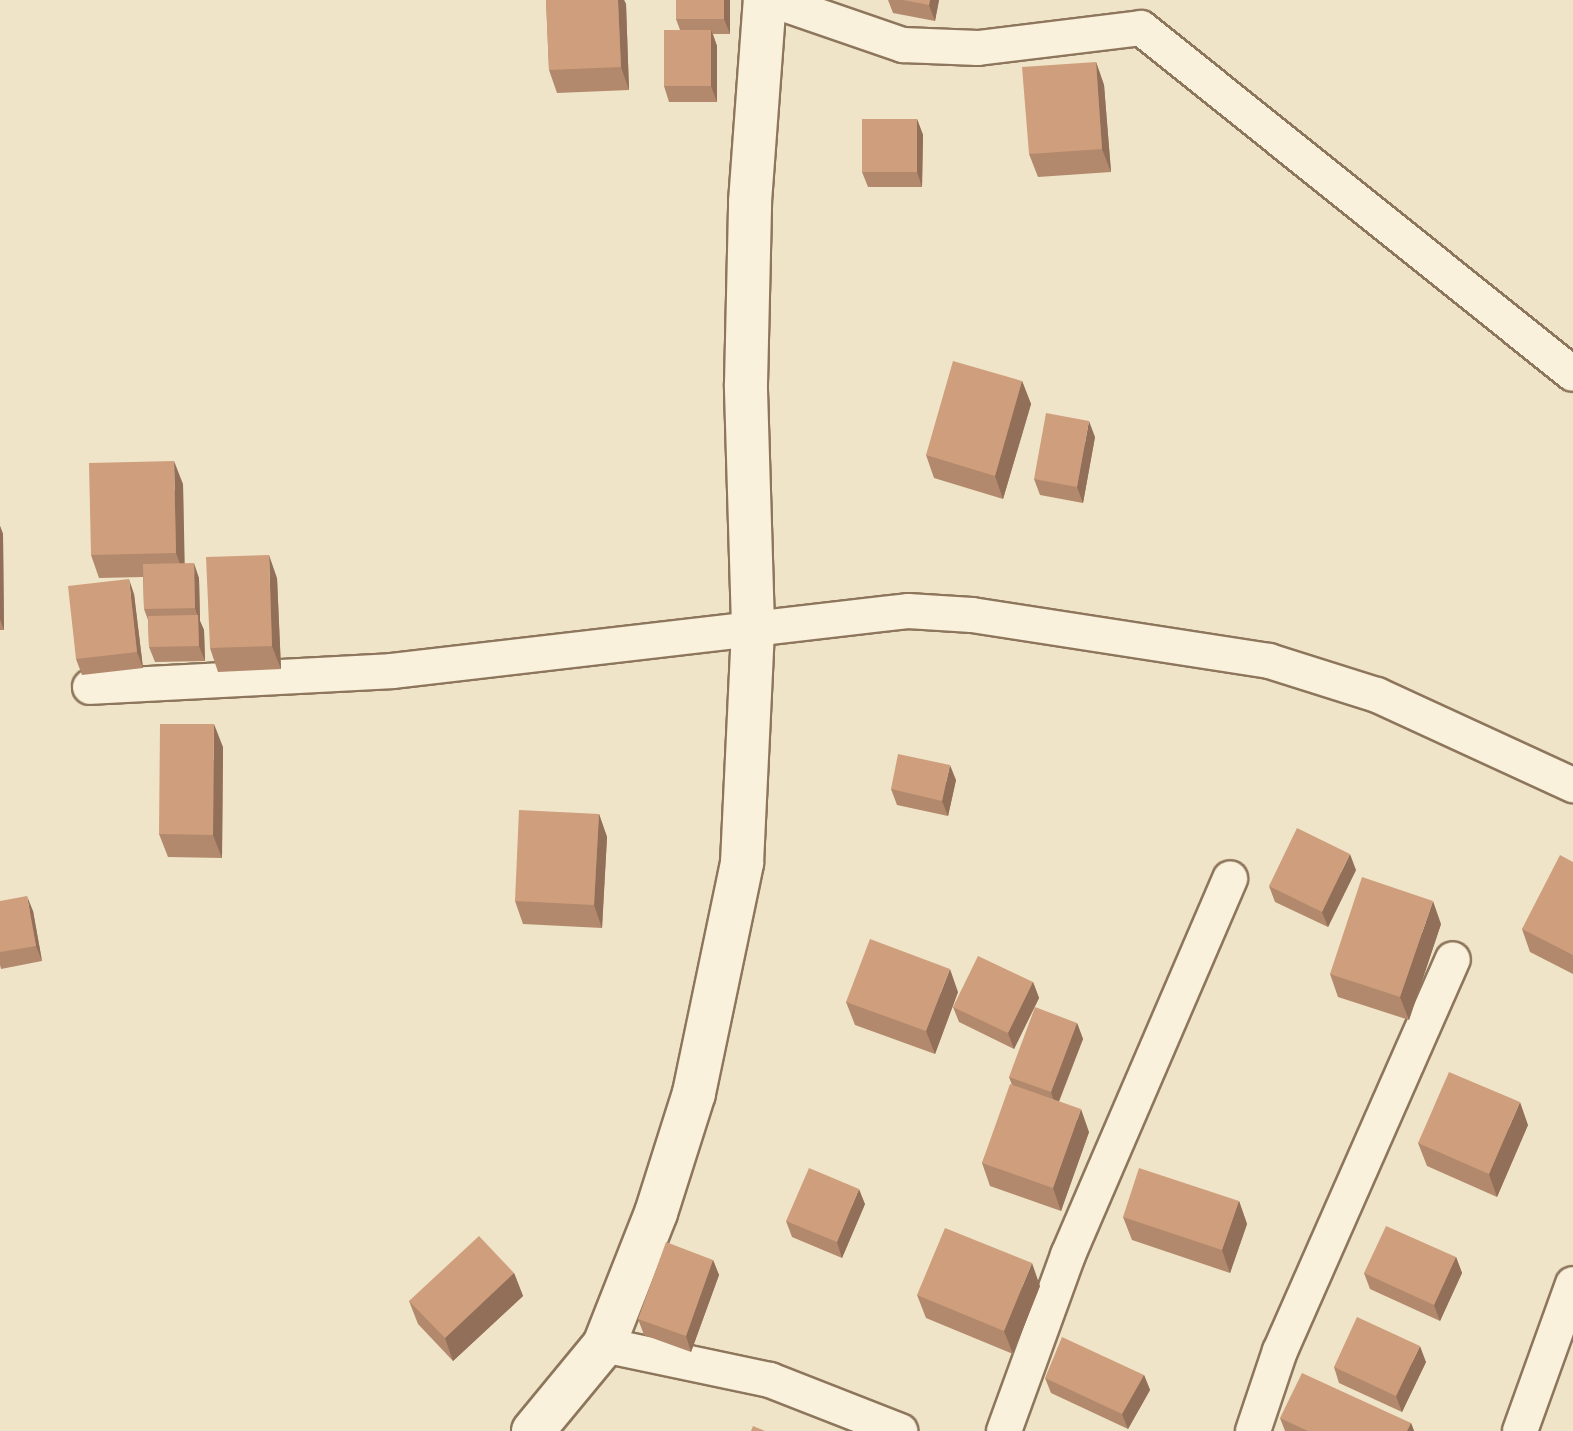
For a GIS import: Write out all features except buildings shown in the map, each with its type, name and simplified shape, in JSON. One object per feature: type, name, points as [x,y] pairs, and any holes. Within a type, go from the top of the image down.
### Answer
[{"type":"street","points":[[533,1431],[604,1345],[656,1213],[694,1093],[742,863],[753,626],[746,384],[750,202],[765,0]]},
{"type":"street","points":[[772,0],[903,45],[978,48],[1141,28],[1573,374]]},
{"type":"street","points":[[90,687],[392,671],[542,657],[753,626],[908,611],[959,614],[1269,661],[1377,695],[1573,785]]},
{"type":"street","points":[[1004,1431],[1068,1255],[1230,878]]},
{"type":"street","points":[[1253,1431],[1280,1351],[1453,959]]},
{"type":"street","points":[[1520,1431],[1573,1284]]},
{"type":"street","points":[[604,1345],[770,1380],[900,1431]]}]
